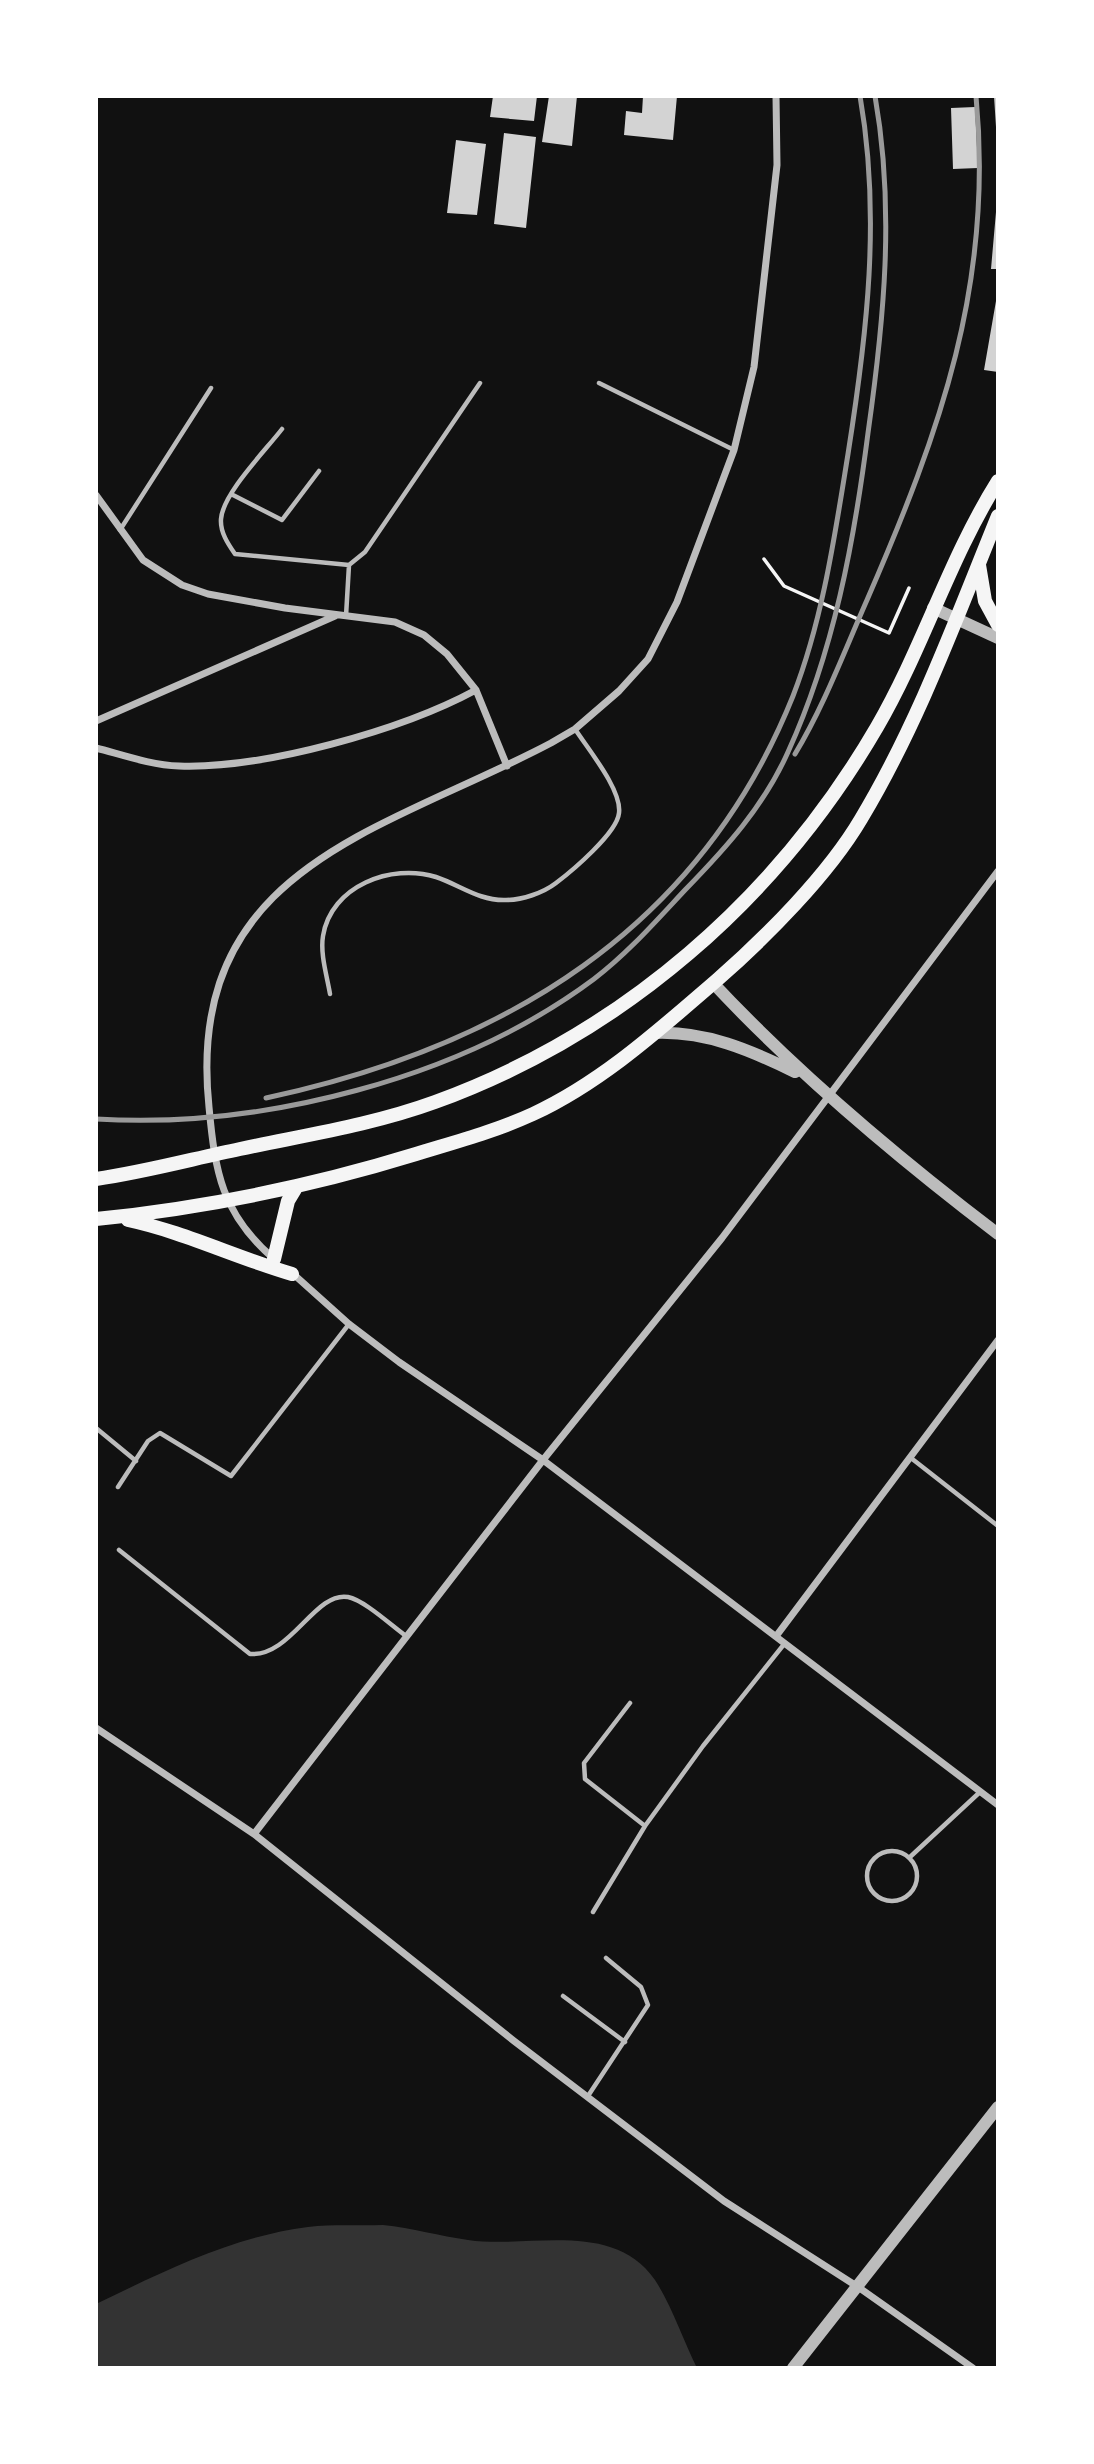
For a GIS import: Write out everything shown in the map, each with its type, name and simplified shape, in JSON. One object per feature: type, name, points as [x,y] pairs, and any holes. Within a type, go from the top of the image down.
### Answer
[{"type":"main road","points":[[96,1179],[370,1122],[433,1102],[532,1060],[644,990],[682,961],[730,916],[793,847],[836,792],[878,726],[933,608],[998,481]]},
{"type":"main road","points":[[96,1219],[226,1200],[355,1174],[458,1142],[534,1113],[592,1080],[655,1033],[747,954],[812,884],[860,822],[912,726],[998,516]]},
{"type":"main road","points":[[979,564],[985,601],[998,625]]},
{"type":"main road","points":[[274,1258],[288,1200],[297,1186]]},
{"type":"main road","points":[[116,1217],[174,1232],[237,1258],[292,1274]]},
{"type":"street","points":[[776,96],[776,165],[756,355],[745,414],[677,601],[648,659],[619,691],[575,729],[508,766],[345,841],[285,883],[239,942],[227,967],[209,1029],[205,1076],[214,1154],[226,1200],[251,1238],[349,1324],[399,1362],[543,1460],[998,1805]]},
{"type":"street","points":[[96,495],[119,531],[143,560],[182,585],[208,594],[335,616],[395,622],[424,635],[447,654],[476,690],[508,766]]},
{"type":"street","points":[[933,608],[998,638]]},
{"type":"street","points":[[96,721],[335,616]]},
{"type":"street","points":[[96,748],[177,766],[236,762],[379,730],[439,710],[476,690]]},
{"type":"street","points":[[254,1834],[543,1460],[722,1238],[998,871]]},
{"type":"street","points":[[713,983],[749,1024],[808,1079],[998,1234]]},
{"type":"street","points":[[655,1033],[710,1038],[760,1055],[808,1079]]},
{"type":"street","points":[[777,1635],[998,1340]]},
{"type":"street","points":[[96,1728],[254,1834],[724,2201],[859,2287],[973,2368]]},
{"type":"street","points":[[793,2368],[998,2107]]},
{"type":"lane","points":[[282,429],[231,494],[221,518],[222,531],[236,554],[349,565],[365,552],[480,383]]},
{"type":"lane","points":[[599,383],[734,450]]},
{"type":"lane","points":[[119,531],[211,388]]},
{"type":"lane","points":[[231,494],[282,520],[287,518],[319,471]]},
{"type":"lane","points":[[346,616],[349,565]]},
{"type":"lane","points":[[330,994],[323,938],[328,921],[342,897],[369,880],[411,873],[436,877],[488,899],[524,898],[555,885],[611,832],[619,813],[616,792],[575,729]]},
{"type":"lane","points":[[118,1487],[153,1435],[160,1433],[231,1476],[349,1324]]},
{"type":"lane","points":[[96,1428],[135,1461]]},
{"type":"lane","points":[[910,1457],[998,1526]]},
{"type":"lane","points":[[120,1550],[250,1654],[263,1655],[275,1650],[326,1603],[338,1597],[350,1597],[407,1636]]},
{"type":"lane","points":[[593,1912],[645,1826],[703,1746],[786,1642]]},
{"type":"lane","points":[[631,1703],[584,1763],[583,1771],[585,1779],[645,1826]]},
{"type":"lane","points":[[910,1857],[980,1791]]},
{"type":"lane","points":[[895,1850],[910,1857],[918,1871],[916,1887],[905,1899],[889,1902],[875,1895],[867,1881],[869,1866],[879,1854],[895,1850]]},
{"type":"lane","points":[[588,2096],[647,2011],[647,1997],[641,1987],[606,1958]]},
{"type":"lane","points":[[563,1996],[625,2042]]},
{"type":"path","points":[[764,559],[784,586],[889,633],[909,588]]},
{"type":"shaded area","points":[[383,2225],[468,2240],[568,2241],[617,2249],[637,2261],[655,2280],[697,2368],[96,2368],[96,2304],[199,2257],[252,2239],[308,2227]]},
{"type":"building","points":[[493,96],[537,96],[534,121],[490,117]]},
{"type":"building","points":[[549,96],[577,96],[572,146],[542,142]]},
{"type":"building","points":[[643,96],[677,96],[673,140],[624,135],[626,111],[642,113]]},
{"type":"building","points":[[994,96],[998,96],[998,127],[996,127]]},
{"type":"building","points":[[975,107],[978,168],[953,169],[951,108]]},
{"type":"building","points":[[504,133],[536,137],[526,228],[494,224]]},
{"type":"building","points":[[456,140],[486,144],[477,215],[447,213]]},
{"type":"building","points":[[996,212],[998,269],[991,269]]},
{"type":"building","points":[[998,301],[998,372],[984,370]]},
{"type":"railway","points":[[266,1098],[353,1076],[436,1047],[513,1010],[584,966],[648,913],[704,850],[753,778],[793,696],[812,637],[827,576],[848,454],[861,364],[869,275],[870,186],[860,96]]},
{"type":"railway","points":[[96,1119],[160,1120],[225,1115],[291,1105],[357,1090],[421,1070],[483,1044],[541,1014],[606,969],[630,948],[743,826],[778,772],[804,714],[830,635],[849,555],[868,433],[883,307],[885,180],[875,96]]},
{"type":"railway","points":[[795,754],[824,698],[893,538],[917,477],[956,355],[969,293],[977,230],[979,164],[976,96]]}]
